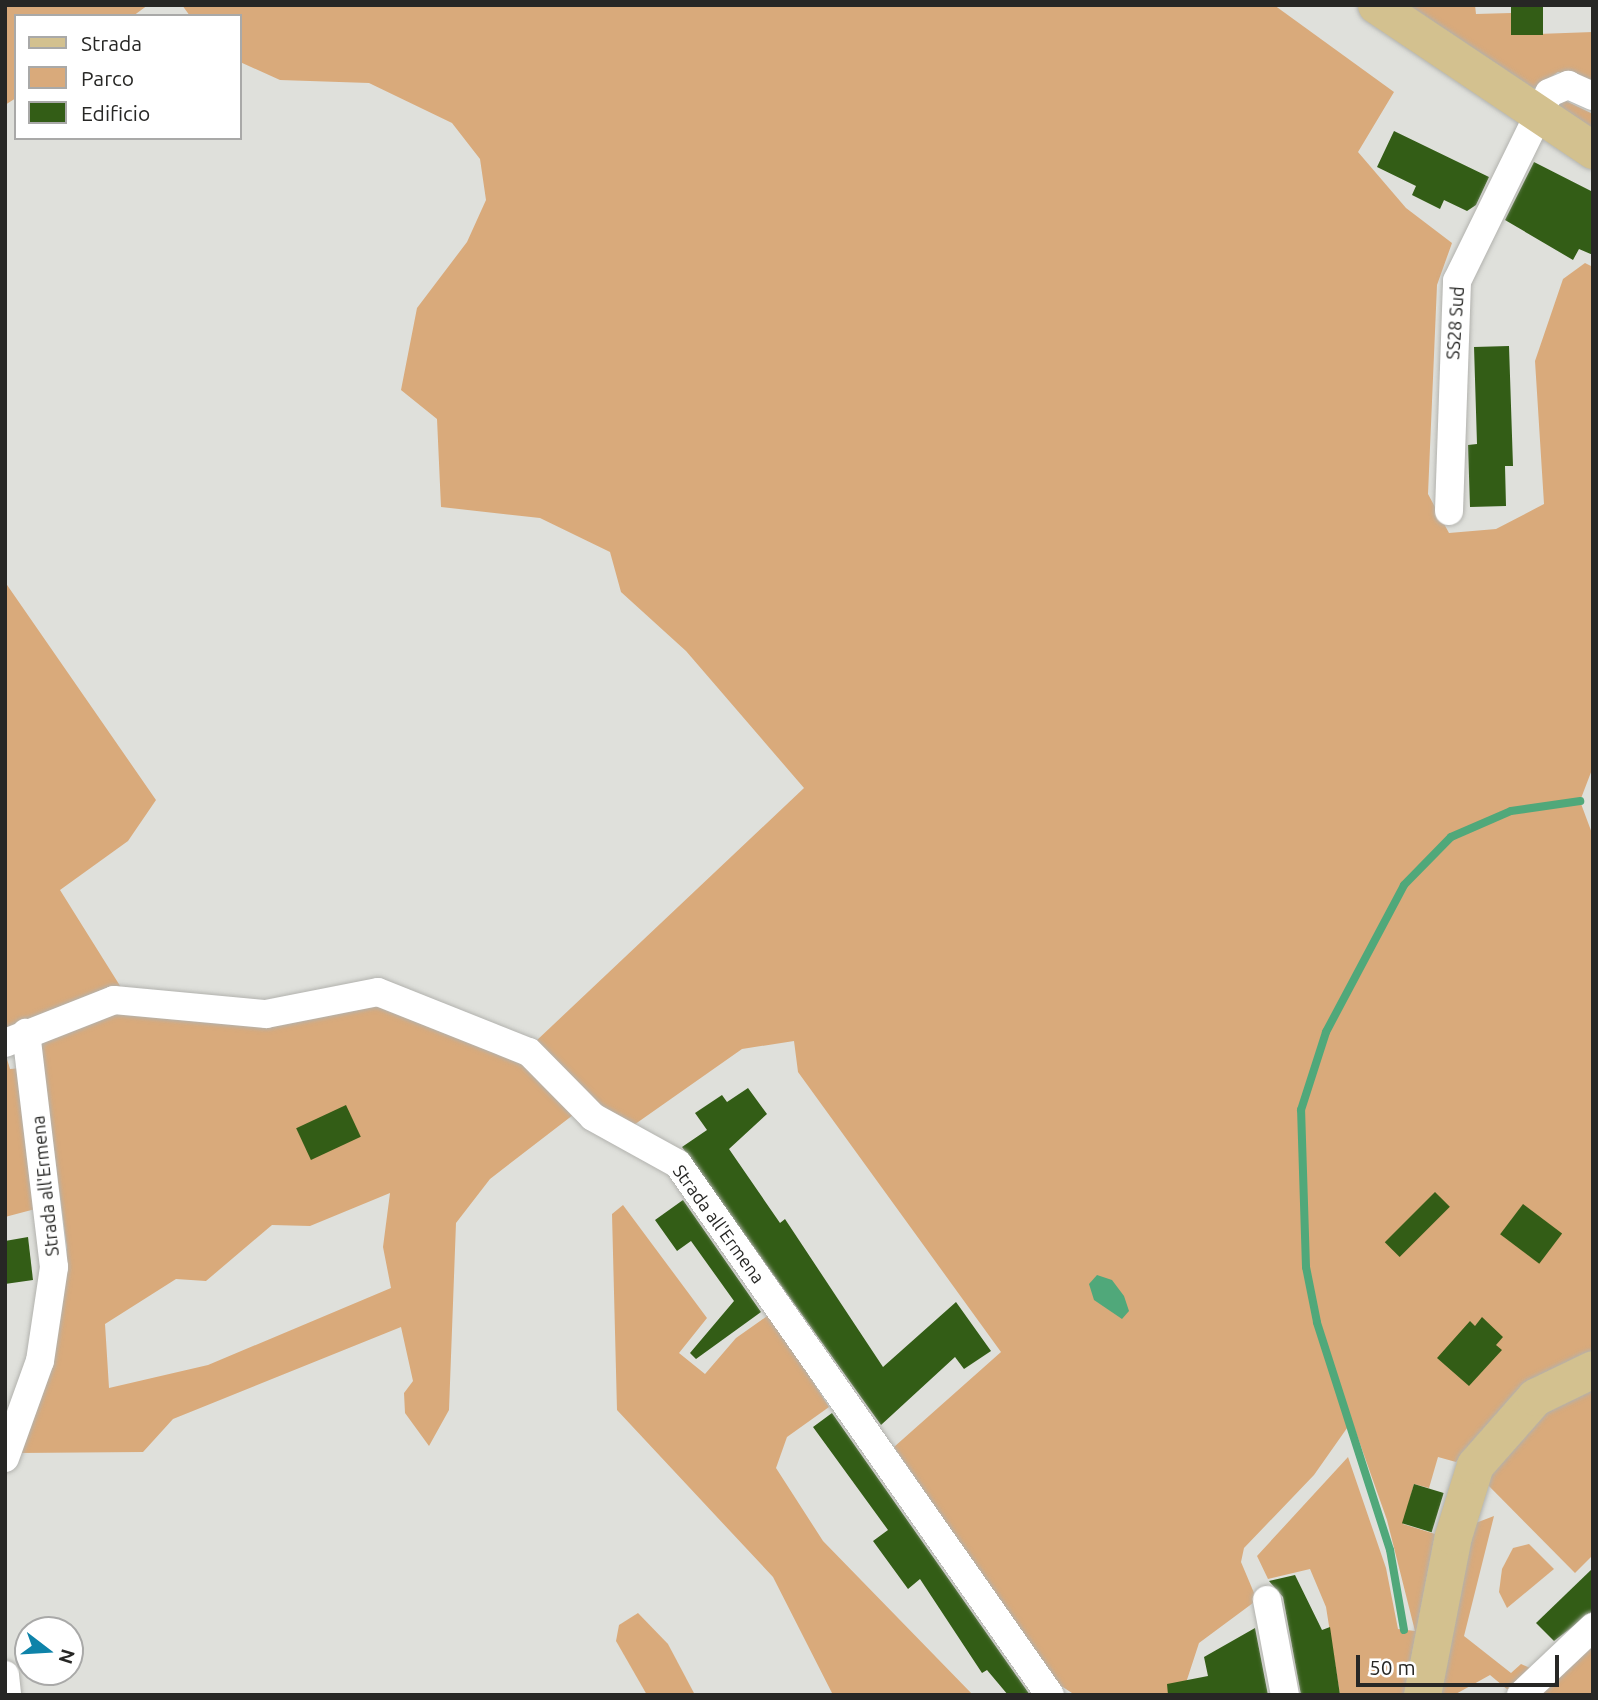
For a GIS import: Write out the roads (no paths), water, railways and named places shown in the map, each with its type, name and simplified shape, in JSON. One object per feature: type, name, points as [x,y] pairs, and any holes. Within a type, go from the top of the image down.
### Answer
[{"type":"main road","points":[[1376,5],[1593,150]]},
{"type":"main road","points":[[1422,1695],[1446,1568],[1475,1465],[1535,1396],[1593,1369]]},
{"type":"street","name":"SS28 Sud","points":[[1449,511],[1457,281],[1539,112],[1561,86],[1593,96]]},
{"type":"street","name":"Strada all'Ermena","points":[[5,1458],[40,1361],[54,1267],[16,1038],[114,1000],[266,1014],[379,992],[528,1052],[593,1117],[678,1164],[1050,1695]]},
{"type":"street","points":[[1267,1600],[1285,1695]]},
{"type":"street","points":[[1521,1695],[1593,1627]]},
{"type":"street","points":[[5,1675],[7,1695]]},
{"type":"waterway","points":[[1404,1630],[1390,1550],[1317,1322],[1306,1267],[1301,1110],[1326,1032],[1404,885],[1451,837],[1511,811],[1580,801]]}]
